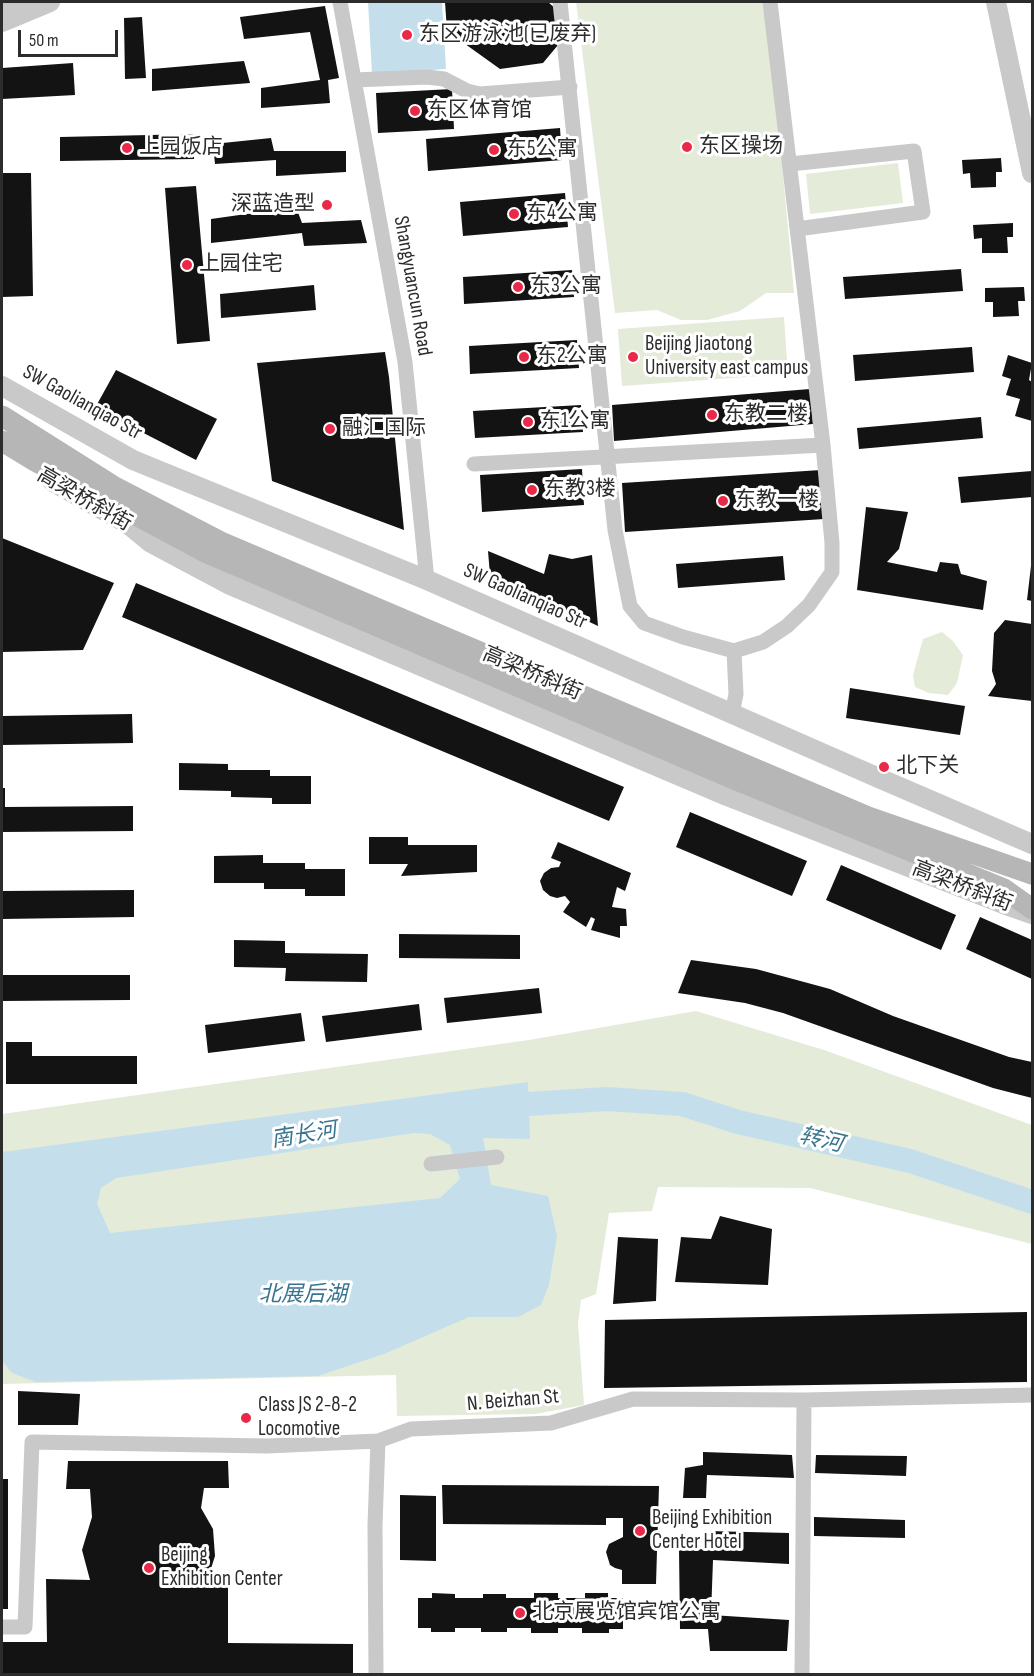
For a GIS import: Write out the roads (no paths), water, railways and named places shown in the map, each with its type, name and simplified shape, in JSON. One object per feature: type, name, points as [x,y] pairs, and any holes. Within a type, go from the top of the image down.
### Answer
[{"type":"main road","name":"高梁桥斜街","points":[[2,416],[113,486],[223,543],[868,817],[1032,874]]},
{"type":"main road","name":"高梁桥斜街","points":[[2,441],[205,552],[723,774],[1004,889],[1032,911]]},
{"type":"street","points":[[2,5],[11,2]]},
{"type":"street","points":[[2,22],[50,2]]},
{"type":"street","name":"Shangyuancun Road","points":[[340,2],[405,362],[428,580]]},
{"type":"street","points":[[560,2],[615,530],[630,606],[644,623],[734,651],[763,642],[787,626],[809,605],[832,572],[832,543],[823,445],[770,2]]},
{"type":"street","points":[[996,2],[1032,173]]},
{"type":"street","points":[[354,80],[427,77],[444,79],[467,91],[480,94],[570,87]]},
{"type":"street","points":[[790,164],[914,151],[923,212],[797,229]]},
{"type":"street","name":"SW Gaolianqiao Str","points":[[2,386],[133,460],[428,580],[1032,843]]},
{"type":"street","points":[[474,464],[823,445]]},
{"type":"street","name":"高梁桥斜街","points":[[2,453],[128,524],[151,543],[228,584],[727,796],[1032,911]]},
{"type":"street","points":[[205,552],[228,584]]},
{"type":"street","points":[[732,714],[736,694],[734,651]]},
{"type":"street","points":[[431,1164],[497,1157]]},
{"type":"street","name":"N. Beizhan St","points":[[2,1627],[25,1627],[32,1442],[267,1446],[378,1441],[411,1429],[551,1423],[633,1399],[804,1400],[1032,1395]]},
{"type":"street","points":[[802,1674],[804,1400]]},
{"type":"street","points":[[376,1674],[375,1525],[378,1441]]},
{"type":"water","name":"东区游泳池(已废弃)","points":[[368,2],[442,2],[446,69],[372,74]]},
{"type":"water","name":"北展后湖","points":[[528,1082],[530,1139],[483,1138],[491,1185],[548,1196],[557,1236],[549,1285],[541,1305],[518,1317],[469,1317],[384,1354],[318,1376],[36,1382],[12,1373],[2,1361],[2,1152]],"holes":[[[414,1133],[430,1134],[450,1145],[460,1179],[440,1198],[110,1233],[97,1204],[101,1188],[116,1178]]]},
{"type":"waterway","name":"转河","points":[[496,1106],[607,1099],[682,1104],[738,1122],[910,1161],[1032,1202]]},
{"type":"place","name":"东区游泳池(已废弃)","points":[[407,35]]},
{"type":"place","name":"东区体育馆","points":[[415,111]]},
{"type":"place","name":"东区操场","points":[[687,147]]},
{"type":"place","name":"上园饭店","points":[[127,148]]},
{"type":"place","name":"东5公寓","points":[[494,150]]},
{"type":"place","name":"深蓝造型","points":[[327,205]]},
{"type":"place","name":"东4公寓","points":[[514,214]]},
{"type":"place","name":"上园住宅","points":[[187,265]]},
{"type":"place","name":"东3公寓","points":[[518,287]]},
{"type":"place","name":"东2公寓","points":[[524,357]]},
{"type":"place","name":"Beijing Jiaotong University east campus","points":[[633,357]]},
{"type":"place","name":"东教二楼","points":[[712,415]]},
{"type":"place","name":"东1公寓","points":[[528,422]]},
{"type":"place","name":"融汇国际","points":[[330,429]]},
{"type":"place","name":"东教3楼","points":[[532,490]]},
{"type":"place","name":"东教一楼","points":[[723,501]]},
{"type":"place","name":"北下关","points":[[884,767]]},
{"type":"place","name":"Class JS 2-8-2 Locomotive","points":[[246,1418]]},
{"type":"place","name":"Beijing Exhibition Center Hotel","points":[[640,1531]]},
{"type":"place","name":"Beijing Exhibition Center","points":[[149,1568]]},
{"type":"place","name":"北京展览馆宾馆公寓","points":[[520,1613]]},
{"type":"water label","name":"南长河","points":[[304,1136]]}]
